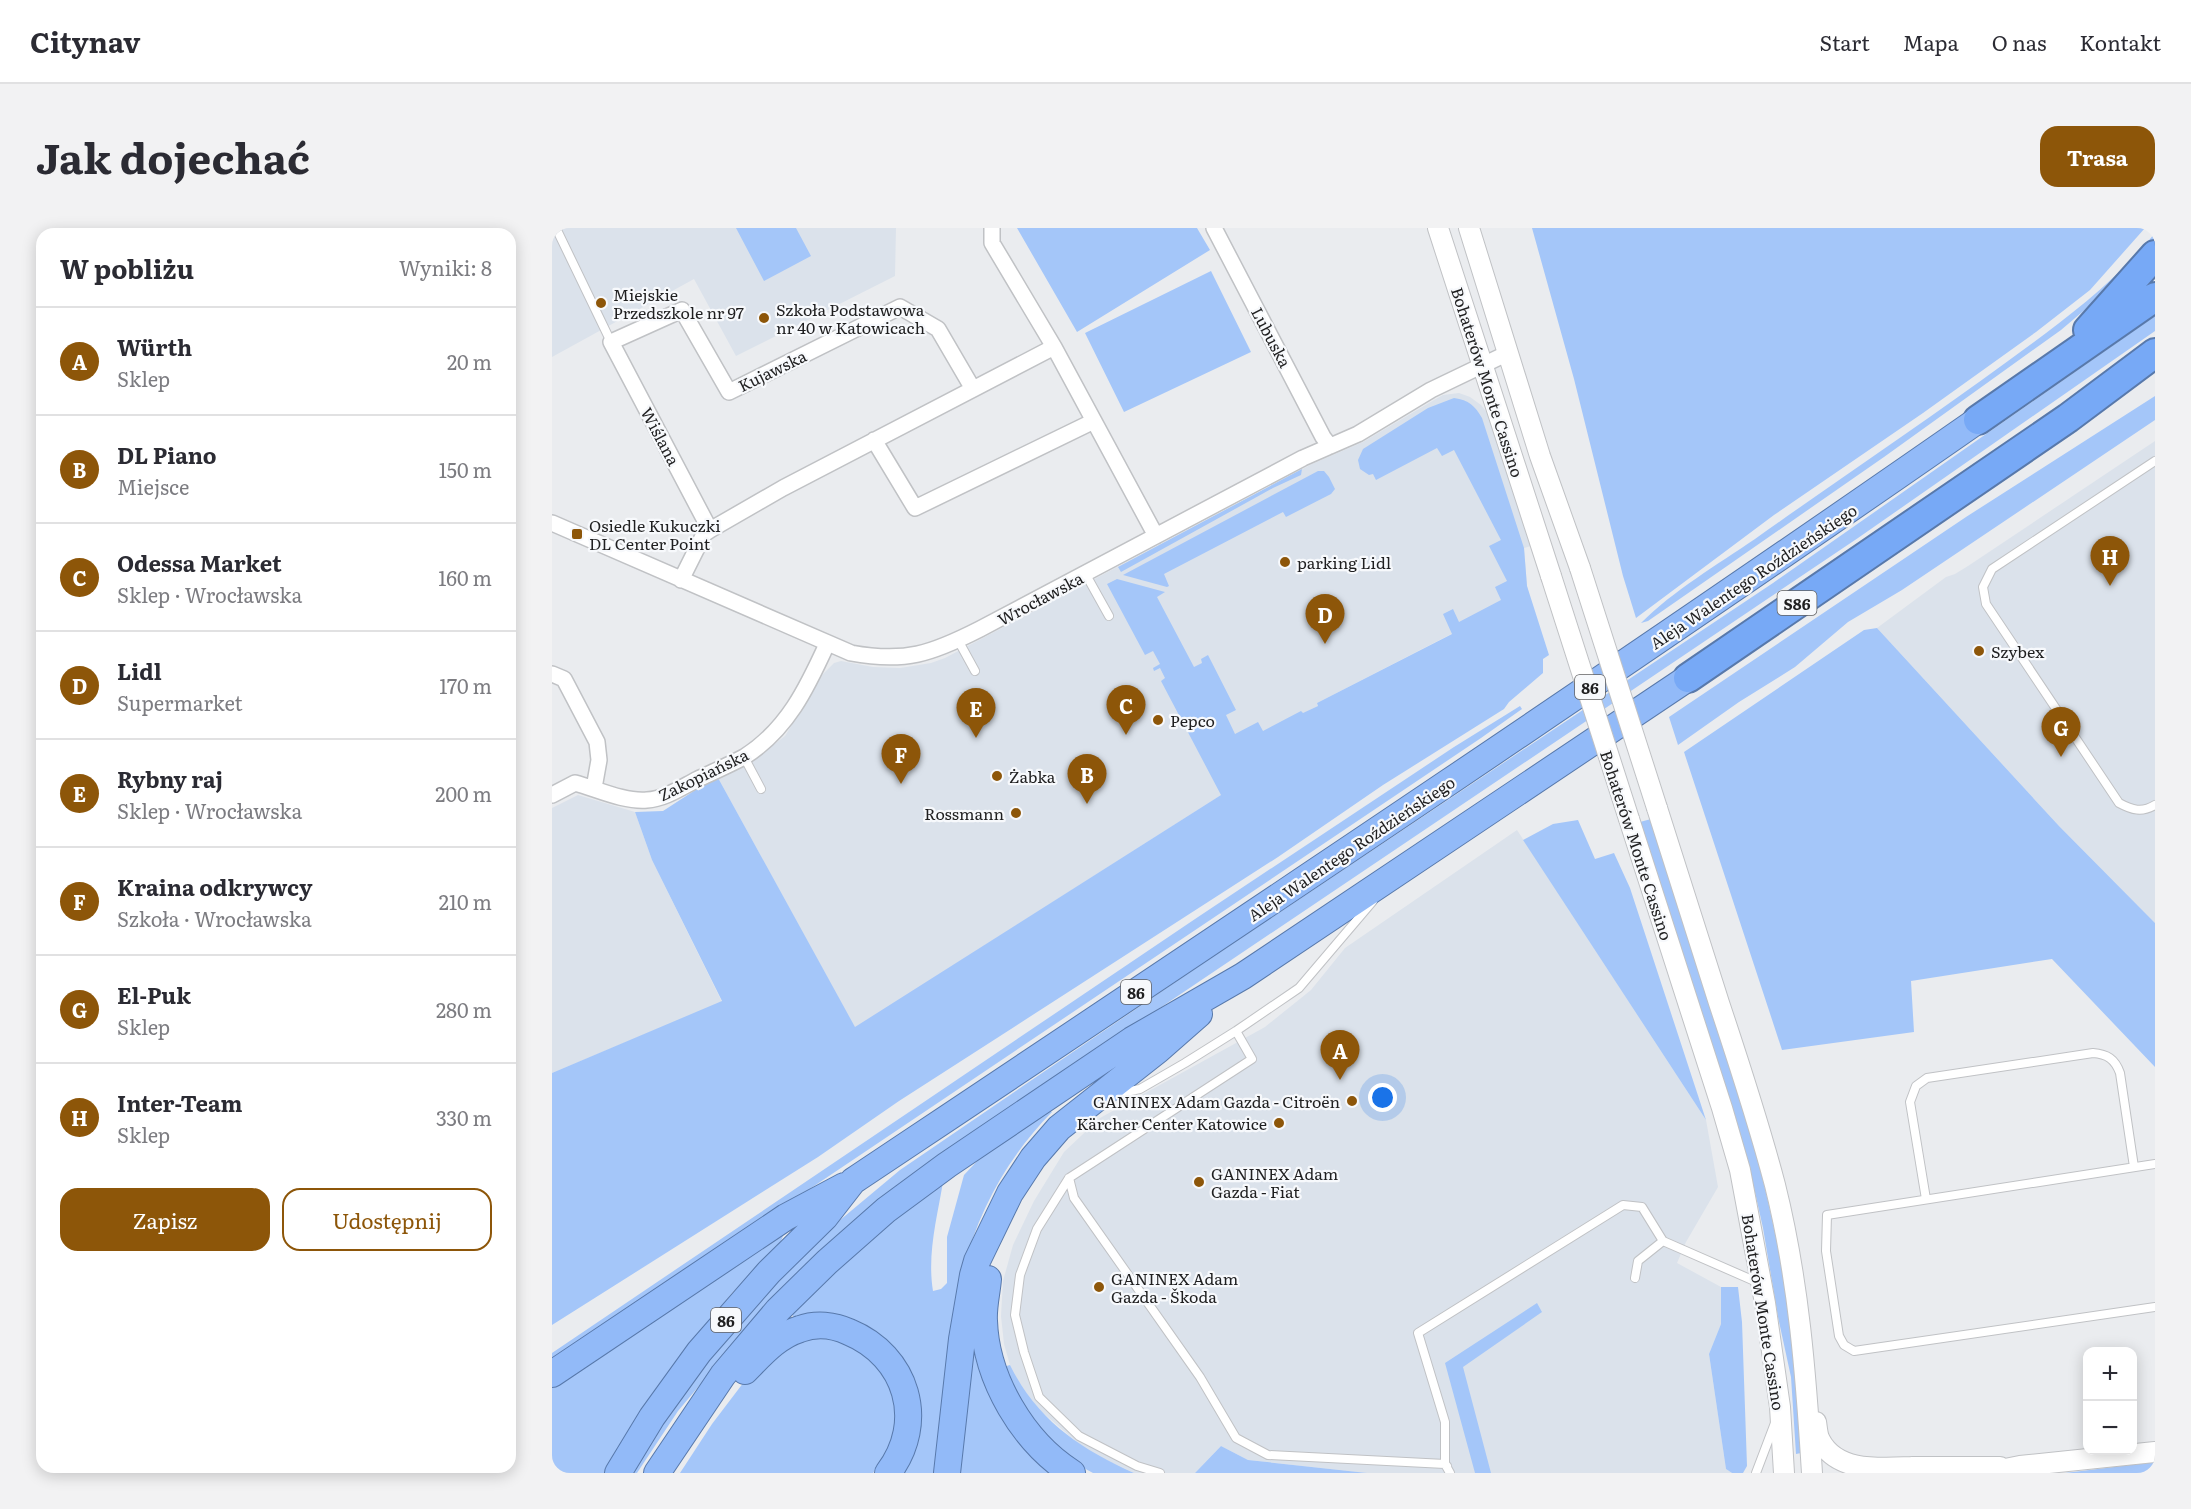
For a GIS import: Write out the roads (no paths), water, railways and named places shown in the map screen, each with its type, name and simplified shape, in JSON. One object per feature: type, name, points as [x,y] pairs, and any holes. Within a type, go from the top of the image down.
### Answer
[{"type":"highway","points":[[2052,370],[2155,255]]},
{"type":"highway","name":"Aleja Walentego Roździeńskiego","points":[[618,1473],[652,1417],[699,1352],[754,1288],[825,1217],[853,1181],[1761,571],[2155,297]]},
{"type":"highway","name":"S86","points":[[1688,678],[2068,418],[2155,353]]},
{"type":"highway","points":[[2068,418],[2155,376]]},
{"type":"highway","name":"86","points":[[657,1473],[723,1375],[778,1310],[827,1262],[886,1210],[947,1165],[1132,1040],[1243,976],[1688,678]]},
{"type":"highway","points":[[947,1473],[962,1339],[977,1261],[1010,1193],[1033,1158],[1059,1128],[1158,1050],[1243,976]]},
{"type":"highway","points":[[552,1374],[786,1217],[853,1181]]},
{"type":"highway","points":[[993,1227],[984,1319],[986,1343],[993,1369],[1006,1399],[1024,1428],[1054,1460],[1072,1473]]},
{"type":"highway","points":[[692,1424],[782,1337],[810,1326],[843,1329],[861,1337],[884,1354],[896,1369],[903,1384],[907,1397],[907,1430],[896,1462],[888,1473]]},
{"type":"street","points":[[992,228],[992,243],[1054,347],[1156,536]]},
{"type":"street","name":"Lubuska","points":[[1214,228],[1330,446]]},
{"type":"street","name":"Bohaterów Monte Cassino","points":[[1437,228],[1731,1139],[1747,1203],[1762,1284],[1780,1407],[1784,1473]]},
{"type":"street","name":"Bohaterów Monte Cassino","points":[[1469,228],[1540,456],[1580,568],[1749,1093],[1775,1186],[1796,1294],[1806,1369],[1812,1473]]},
{"type":"street","name":"Kujawska","points":[[611,342],[682,310],[729,392],[900,307],[938,329],[972,389]]},
{"type":"street","name":"Wiślana","points":[[611,342],[710,530]]},
{"type":"street","points":[[681,580],[704,534],[710,530],[1054,347]]},
{"type":"street","name":"Wrocławska","points":[[552,523],[851,653],[892,658],[923,654],[958,640],[1303,458],[1358,434],[1431,390],[1508,353]]},
{"type":"street","points":[[874,441],[915,507],[1094,421]]},
{"type":"street","name":"Zakopiańska","points":[[552,795],[575,783],[625,797],[646,800],[662,797],[744,757],[771,737],[784,722],[809,683],[827,644]]},
{"type":"street","points":[[552,674],[564,679],[597,742],[599,760],[594,788]]},
{"type":"street","points":[[1806,1369],[1819,1440],[1840,1462],[1857,1468],[2020,1467]]},
{"type":"street","points":[[1985,1473],[2155,1452]]},
{"type":"street","points":[[1877,1473],[1913,1467]]},
{"type":"lane","points":[[556,228],[611,342]]},
{"type":"lane","points":[[2154,807],[2147,810],[2132,810],[2119,803],[1986,604],[1983,587],[1992,569],[2155,462]]},
{"type":"lane","points":[[1085,573],[1109,616]]},
{"type":"lane","points":[[958,640],[975,671]]},
{"type":"lane","points":[[744,757],[761,789]]},
{"type":"lane","points":[[1094,1100],[1140,1089],[1236,1031],[1299,988],[1395,873]]},
{"type":"lane","points":[[1160,1473],[1137,1466],[1079,1436],[1039,1397],[1014,1315],[1020,1275],[1037,1229],[1070,1178],[1252,1059],[1236,1031]]},
{"type":"lane","points":[[1926,1199],[1910,1102],[1916,1086],[1927,1078],[2093,1053],[2104,1054],[2112,1059],[2120,1072],[2134,1167]]},
{"type":"lane","points":[[2155,1164],[1827,1215],[1826,1251],[1839,1336],[1844,1345],[1854,1351],[2155,1307]]},
{"type":"lane","points":[[1070,1178],[1074,1198],[1200,1377],[1236,1438],[1268,1455],[1445,1464]]},
{"type":"lane","points":[[1452,1473],[1445,1464],[1445,1422],[1418,1333],[1623,1205],[1642,1207],[1663,1241],[1762,1284]]},
{"type":"lane","points":[[1635,1278],[1638,1261],[1663,1241]]},
{"type":"lane","points":[[1756,1473],[1780,1407]]},
{"type":"place","name":"Miejskie Przedszkole nr 97","points":[[601,303]]},
{"type":"place","name":"Szkoła Podstawowa nr 40 w Katowicach","points":[[764,318]]},
{"type":"place","name":"Osiedle Kukuczki DL Center Point","points":[[577,534]]},
{"type":"place","name":"parking Lidl","points":[[1285,562]]},
{"type":"place","name":"Inter-Team","points":[[2110,586]]},
{"type":"place","name":"Lidl","points":[[1325,644]]},
{"type":"place","name":"Szybex","points":[[1979,651]]},
{"type":"place","name":"Pepco","points":[[1158,720]]},
{"type":"place","name":"Odessa Market","points":[[1126,735]]},
{"type":"place","name":"Rybny raj","points":[[976,738]]},
{"type":"place","name":"El-Puk","points":[[2061,757]]},
{"type":"place","name":"Żabka","points":[[997,776]]},
{"type":"place","name":"Kraina odkrywcy","points":[[901,784]]},
{"type":"place","name":"DL Piano","points":[[1087,804]]},
{"type":"place","name":"Rossmann","points":[[1016,813]]},
{"type":"place","name":"Würth","points":[[1340,1080]]},
{"type":"place","name":"GANINEX Adam Gazda - Citroën","points":[[1352,1101]]},
{"type":"place","name":"Kärcher Center Katowice","points":[[1279,1123]]},
{"type":"place","name":"GANINEX Adam Gazda - Fiat","points":[[1199,1182]]},
{"type":"place","name":"GANINEX Adam Gazda - Škoda","points":[[1099,1287]]}]
